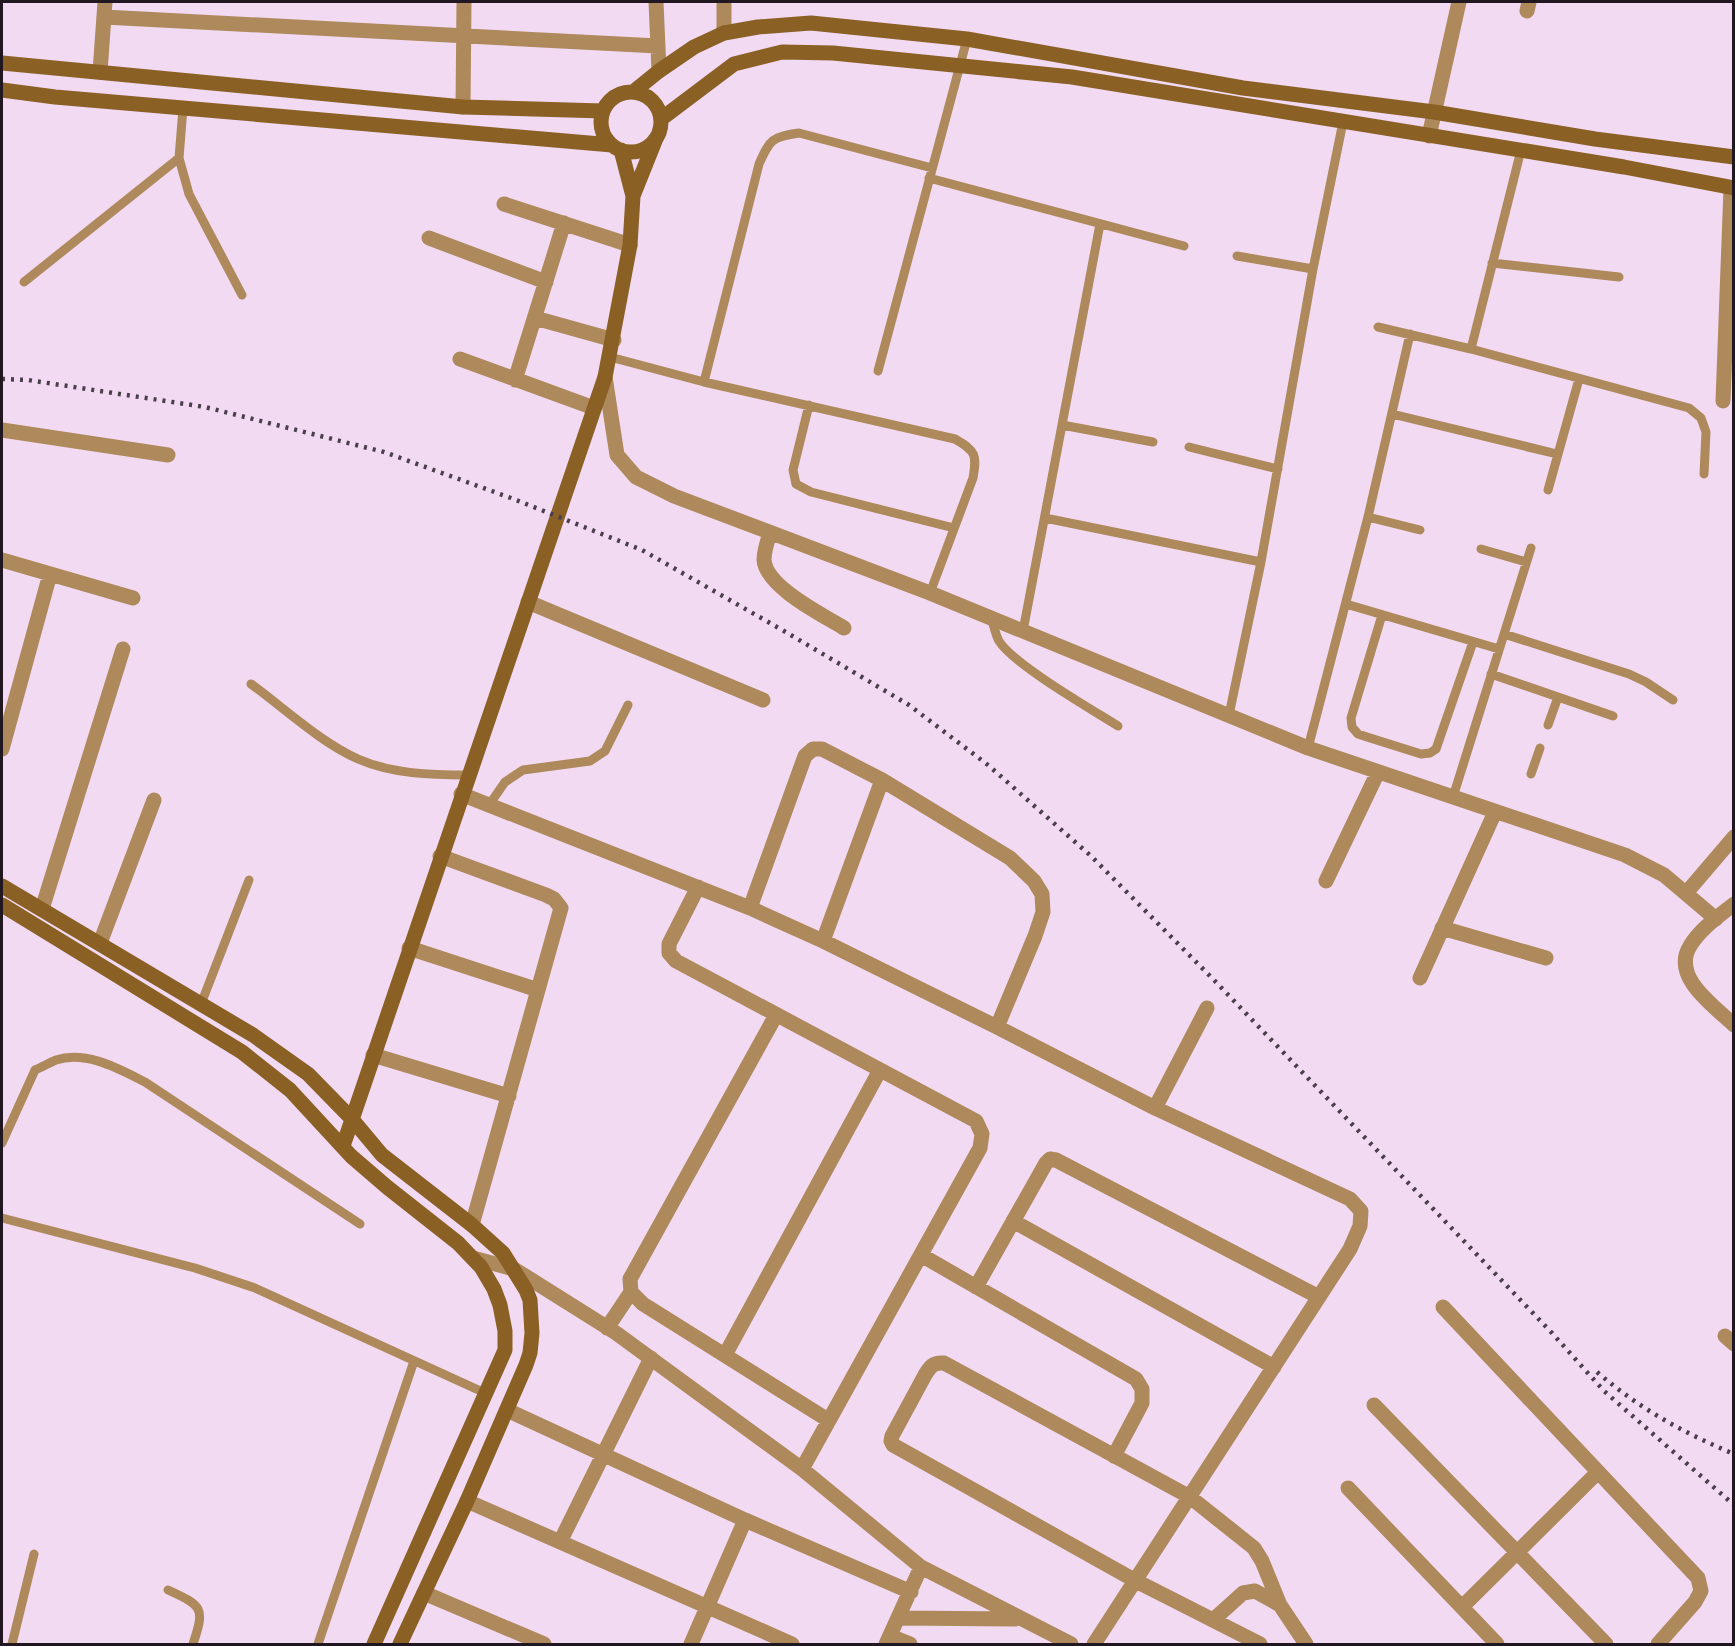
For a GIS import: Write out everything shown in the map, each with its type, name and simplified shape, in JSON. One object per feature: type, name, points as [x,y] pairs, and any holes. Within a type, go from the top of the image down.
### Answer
[{"type":"main road","points":[[633,196],[616,147],[602,129],[603,111],[615,97],[633,92],[694,46],[724,33],[758,27],[811,23],[967,39],[1243,88],[1434,111],[1595,139],[1734,157]]},
{"type":"main road","points":[[661,119],[734,64],[782,52],[833,53],[1072,77],[1521,150],[1732,188]]},
{"type":"main road","points":[[2,63],[463,107],[603,111]]},
{"type":"main road","points":[[2,90],[56,97],[616,147],[630,152],[639,151],[655,141]]},
{"type":"main road","points":[[343,1146],[461,794],[605,377],[614,340],[630,245],[633,196],[659,133],[661,119],[657,106],[651,99],[633,92]]},
{"type":"main road","points":[[2,886],[253,1035],[309,1074],[382,1155],[472,1225],[503,1253],[514,1269],[530,1300],[532,1333],[530,1353],[467,1501],[400,1644]]},
{"type":"main road","points":[[2,905],[242,1052],[290,1090],[343,1146],[387,1187],[459,1243],[473,1258],[494,1290],[500,1305],[505,1331],[505,1350],[374,1644]]},
{"type":"street","points":[[463,107],[464,2]]},
{"type":"street","points":[[656,2],[658,71]]},
{"type":"street","points":[[724,2],[724,33]]},
{"type":"street","points":[[1429,136],[1459,2]]},
{"type":"street","points":[[100,72],[105,9],[463,36],[658,46]]},
{"type":"street","points":[[1723,400],[1732,188]]},
{"type":"street","points":[[504,204],[630,245]]},
{"type":"street","points":[[515,380],[564,223]]},
{"type":"street","points":[[429,238],[546,282]]},
{"type":"street","points":[[535,318],[614,340]]},
{"type":"street","points":[[460,359],[594,408]]},
{"type":"street","points":[[605,377],[617,455],[636,477],[674,496],[930,593],[1308,748],[1625,855],[1664,875],[1687,892],[1716,919]]},
{"type":"street","points":[[2,430],[168,455]]},
{"type":"street","points":[[770,533],[764,562],[770,576],[784,590],[844,628]]},
{"type":"street","points":[[2,560],[133,598]]},
{"type":"street","points":[[2,749],[50,574]]},
{"type":"street","points":[[528,602],[763,699]]},
{"type":"street","points":[[42,909],[123,649]]},
{"type":"street","points":[[750,908],[805,756],[813,749],[822,749],[882,780],[1010,858],[1034,881],[1042,894],[1043,912],[997,1027]]},
{"type":"street","points":[[1326,881],[1378,772]]},
{"type":"street","points":[[823,941],[882,780]]},
{"type":"street","points":[[461,794],[750,908],[823,941],[1155,1108],[1350,1199],[1361,1211],[1360,1226],[1350,1248],[1094,1644]]},
{"type":"street","points":[[100,943],[154,800]]},
{"type":"street","points":[[1420,978],[1495,812]]},
{"type":"street","points":[[1687,892],[1734,837]]},
{"type":"street","points":[[440,856],[546,895],[560,903],[561,908],[472,1225]]},
{"type":"street","points":[[698,887],[669,944],[669,953],[689,968],[976,1121],[982,1134],[980,1148],[802,1469]]},
{"type":"street","points":[[1734,903],[1690,946],[1685,959],[1686,973],[1694,986],[1734,1025]]},
{"type":"street","points":[[1442,928],[1546,958]]},
{"type":"street","points":[[409,948],[538,990]]},
{"type":"street","points":[[1155,1108],[1207,1008]]},
{"type":"street","points":[[776,1015],[630,1279],[632,1292],[644,1304],[828,1420]]},
{"type":"street","points":[[373,1055],[509,1096]]},
{"type":"street","points":[[725,1355],[880,1070]]},
{"type":"street","points":[[976,1287],[1050,1159],[1056,1160],[1319,1297]]},
{"type":"street","points":[[1013,1221],[1274,1367]]},
{"type":"street","points":[[921,1255],[1136,1379],[1142,1389],[1142,1403],[1114,1456]]},
{"type":"street","points":[[473,1258],[514,1269],[651,1358],[802,1469],[921,1567],[1071,1644]]},
{"type":"street","points":[[607,1328],[632,1292]]},
{"type":"street","points":[[1443,1307],[1698,1578],[1701,1591],[1695,1602],[1658,1644]]},
{"type":"street","points":[[560,1542],[651,1358]]},
{"type":"street","points":[[1260,1644],[1136,1581],[898,1449],[891,1441],[931,1366],[937,1362],[944,1363],[1190,1497],[1254,1548],[1262,1561],[1280,1605],[1306,1644]]},
{"type":"street","points":[[1374,1405],[1606,1644]]},
{"type":"street","points":[[507,1410],[745,1520],[911,1592]]},
{"type":"street","points":[[1462,1607],[1598,1472]]},
{"type":"street","points":[[1348,1488],[1497,1644]]},
{"type":"street","points":[[467,1501],[792,1644]]},
{"type":"street","points":[[691,1644],[745,1520]]},
{"type":"street","points":[[910,1644],[888,1640],[921,1567]]},
{"type":"street","points":[[1212,1620],[1243,1593],[1255,1591],[1280,1605]]},
{"type":"street","points":[[424,1593],[523,1640],[544,1644]]},
{"type":"street","points":[[898,1618],[1020,1619]]},
{"type":"lane","points":[[878,371],[967,39]]},
{"type":"lane","points":[[183,108],[179,158],[189,194],[242,295]]},
{"type":"lane","points":[[1229,715],[1261,562],[1313,269],[1343,122]]},
{"type":"lane","points":[[704,382],[759,164],[767,145],[776,136],[799,133],[932,168]]},
{"type":"lane","points":[[1471,349],[1521,150]]},
{"type":"lane","points":[[24,282],[179,158]]},
{"type":"lane","points":[[929,178],[1184,246]]},
{"type":"lane","points":[[1023,631],[1100,224]]},
{"type":"lane","points":[[1237,256],[1313,269]]},
{"type":"lane","points":[[1492,263],[1619,277]]},
{"type":"lane","points":[[1378,327],[1471,349],[1689,408],[1701,418],[1706,432],[1704,474]]},
{"type":"lane","points":[[1308,748],[1368,517],[1410,334]]},
{"type":"lane","points":[[610,357],[704,382],[955,439],[970,447],[976,459],[973,478],[930,593]]},
{"type":"lane","points":[[1548,490],[1580,379]]},
{"type":"lane","points":[[808,405],[793,470],[796,484],[811,492],[954,528]]},
{"type":"lane","points":[[1392,414],[1557,454]]},
{"type":"lane","points":[[1062,425],[1153,442]]},
{"type":"lane","points":[[1189,447],[1278,469]]},
{"type":"lane","points":[[1368,517],[1420,530]]},
{"type":"lane","points":[[1045,518],[1261,562]]},
{"type":"lane","points":[[1453,797],[1531,548]]},
{"type":"lane","points":[[1481,549],[1526,562]]},
{"type":"lane","points":[[1346,604],[1499,650]]},
{"type":"lane","points":[[1382,615],[1351,718],[1352,727],[1359,734],[1421,754],[1430,753],[1436,749],[1473,642]]},
{"type":"lane","points":[[991,618],[999,641],[1009,652],[1026,666],[1118,726]]},
{"type":"lane","points":[[1504,634],[1629,674],[1673,700]]},
{"type":"lane","points":[[1491,674],[1613,716]]},
{"type":"lane","points":[[251,684],[321,736],[357,759],[386,768],[417,773],[468,775]]},
{"type":"lane","points":[[1548,725],[1557,697]]},
{"type":"lane","points":[[489,805],[505,782],[523,770],[590,761],[605,751],[628,705]]},
{"type":"lane","points":[[1531,774],[1540,748]]},
{"type":"lane","points":[[201,1004],[249,880]]},
{"type":"lane","points":[[2,1143],[23,1092],[35,1070],[58,1059],[82,1057],[114,1066],[145,1082],[360,1224]]},
{"type":"lane","points":[[2,1218],[195,1268],[255,1288],[485,1393]]},
{"type":"lane","points":[[318,1644],[414,1361]]},
{"type":"lane","points":[[12,1644],[34,1554]]},
{"type":"lane","points":[[168,1590],[191,1600],[200,1611],[200,1622],[193,1644]]},
{"type":"railway","points":[[2,379],[28,380],[205,407],[384,452],[511,498],[642,550],[909,705],[988,765],[1091,856],[1213,979],[1552,1333],[1604,1391],[1734,1505]]},
{"type":"railway","points":[[1597,1372],[1662,1419],[1734,1454]]}]
